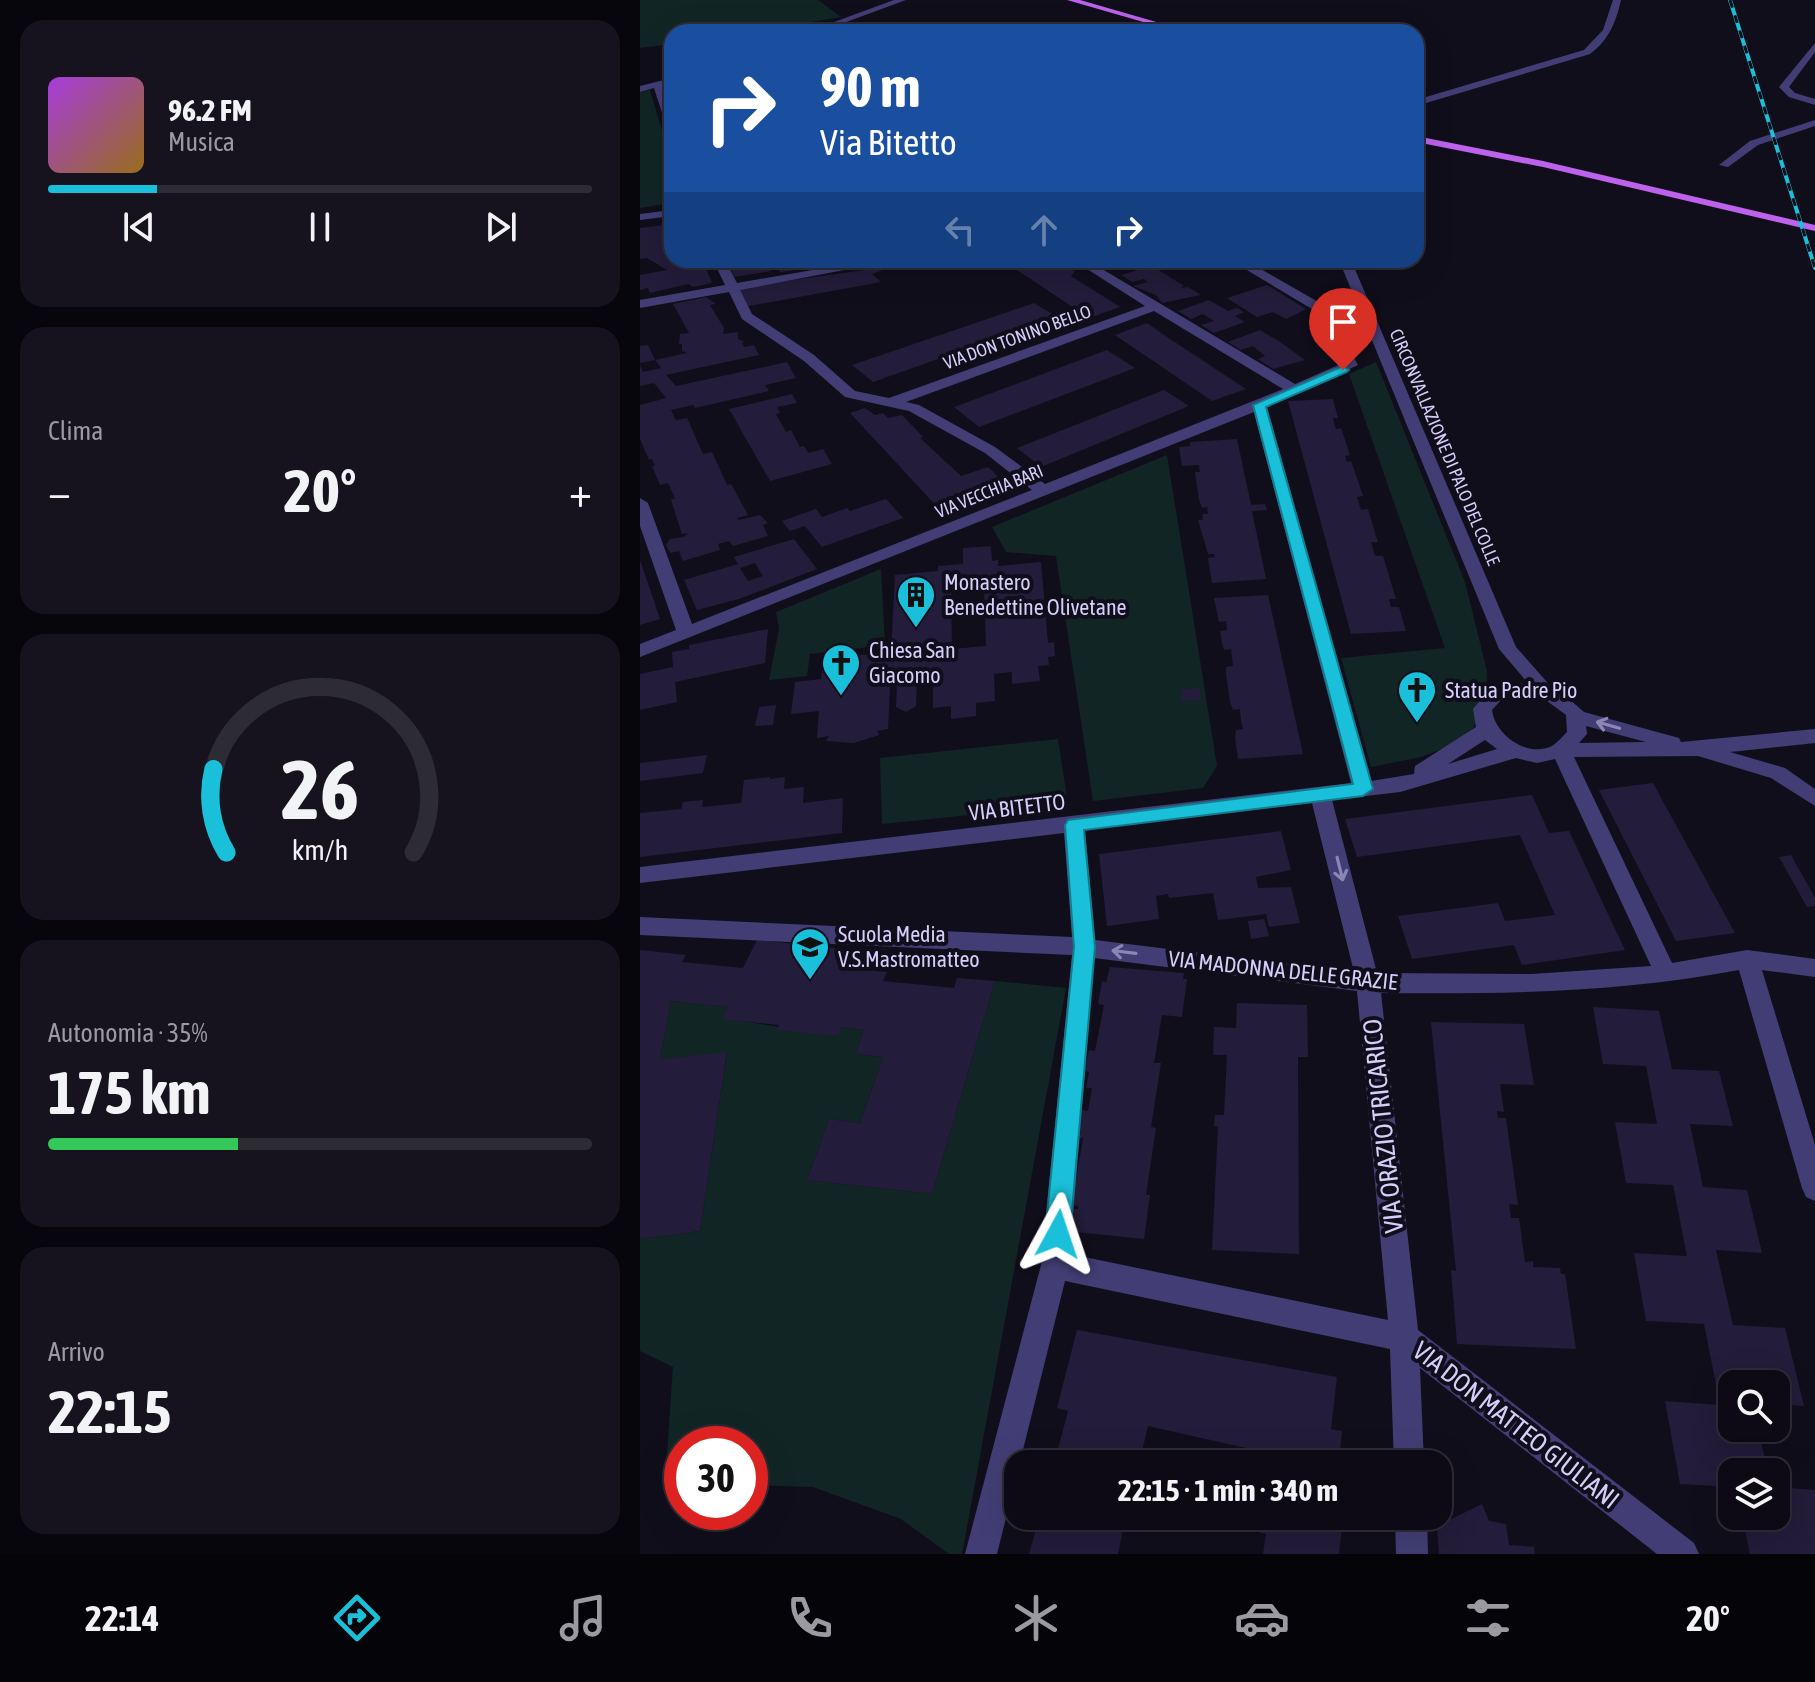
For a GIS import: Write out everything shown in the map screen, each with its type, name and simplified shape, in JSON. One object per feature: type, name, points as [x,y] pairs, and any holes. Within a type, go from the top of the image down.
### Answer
[{"type":"main road","points":[[1071,0],[1158,24]]},
{"type":"main road","points":[[1424,136],[1435,142]]},
{"type":"main road","points":[[1424,140],[1815,228]]},
{"type":"street","points":[[831,24],[902,0]]},
{"type":"street","points":[[1424,101],[1587,52],[1599,44],[1608,32],[1617,0]]},
{"type":"street","points":[[1815,46],[1784,87],[1792,95],[1815,102]]},
{"type":"street","points":[[640,89],[664,83]]},
{"type":"street","points":[[658,85],[664,103]]},
{"type":"street","points":[[1424,107],[1442,97]]},
{"type":"street","points":[[1724,165],[1754,143],[1815,123]]},
{"type":"street","points":[[640,217],[664,214]]},
{"type":"street","points":[[723,268],[747,316],[809,358],[850,394],[914,408],[990,450],[1044,491]]},
{"type":"street","points":[[640,304],[843,268]]},
{"type":"street","points":[[1092,268],[1294,390]]},
{"type":"street","name":"VIA VECCHIA BARI","points":[[640,651],[1259,405],[1351,365],[1322,310],[1250,268]]},
{"type":"street","name":"CIRCONVALLAZIONE DI PALO DEL COLLE","points":[[1348,268],[1508,649]]},
{"type":"street","name":"VIA DON TONINO BELLO","points":[[890,403],[1156,306]]},
{"type":"street","points":[[1259,405],[1363,789]]},
{"type":"street","points":[[640,503],[643,521],[686,632]]},
{"type":"street","points":[[1501,692],[1508,649]]},
{"type":"street","points":[[1508,649],[1546,693]]},
{"type":"street","points":[[1561,750],[1577,734],[1575,716],[1566,704],[1546,693],[1524,688],[1501,692],[1486,703],[1481,713],[1486,730],[1501,745],[1515,751],[1547,754],[1561,750],[1695,749],[1815,736]]},
{"type":"street","points":[[1575,716],[1778,773],[1815,799]]},
{"type":"street","points":[[1400,785],[1486,730]]},
{"type":"street","points":[[1561,750],[1666,974]]},
{"type":"street","name":"VIA BITETTO","points":[[640,875],[1400,785],[1515,751]]},
{"type":"street","name":"VIA ORAZIO TRICARICO","points":[[1320,794],[1368,983],[1404,1338],[1408,1450]]},
{"type":"street","points":[[981,1554],[1055,1265],[1084,947],[1074,825]]},
{"type":"street","name":"VIA MADONNA DELLE GRAZIE","points":[[640,926],[1084,947],[1368,983],[1532,984],[1666,974],[1747,959],[1815,968]]},
{"type":"street","points":[[1747,959],[1815,1188]]},
{"type":"street","name":"VIA DON MATTEO GIULIANI","points":[[1055,1265],[1404,1338],[1683,1554]]},
{"type":"street","points":[[1411,1530],[1412,1554]]},
{"type":"green space","points":[[640,0],[818,0],[841,17],[800,24],[664,24],[664,45],[640,48]]},
{"type":"green space","points":[[650,90],[664,138],[664,204],[640,208],[640,92]]},
{"type":"green space","points":[[1376,362],[1465,582],[1487,671],[1486,700],[1473,728],[1457,743],[1421,757],[1371,767],[1341,658],[1445,648],[1349,374]]},
{"type":"green space","points":[[1167,455],[1217,766],[1203,788],[1093,801],[1056,556],[1006,552],[992,527]]},
{"type":"green space","points":[[881,569],[885,645],[810,654],[807,676],[769,680],[779,629],[776,612]]},
{"type":"green space","points":[[1058,739],[1068,805],[882,824],[880,758]]},
{"type":"green space","points":[[995,981],[1066,988],[962,1554],[949,1554],[901,1519],[813,1487],[768,1486],[768,1426],[669,1426],[673,1367],[640,1351],[640,1239],[700,1231],[727,1053],[660,1059],[671,1001],[728,1007],[723,1018],[837,1036],[841,1027],[864,1030],[855,1054],[883,1057],[860,1123],[829,1119],[807,1180],[932,1194]]},
{"type":"building","points":[[664,225],[664,268],[706,268],[712,283],[693,287],[688,284],[650,293],[648,288],[640,290],[640,275],[667,270],[647,258],[640,259],[640,228]]},
{"type":"building","points":[[731,268],[770,268],[771,271],[734,277]]},
{"type":"building","points":[[778,268],[796,270],[780,272]]},
{"type":"building","points":[[888,268],[872,274],[881,282],[744,307],[737,288]]},
{"type":"building","points":[[1014,268],[1075,271],[1071,276],[1120,307],[1089,318]]},
{"type":"building","points":[[1155,268],[1184,286],[1181,287],[1188,287],[1201,295],[1162,303],[1156,295],[1133,286],[1148,282],[1144,279],[1132,282],[1121,275]]},
{"type":"building","points":[[1267,285],[1306,309],[1286,319],[1273,312],[1257,317],[1227,298]]},
{"type":"building","points":[[706,297],[716,304],[710,305],[724,328],[723,334],[738,332],[738,339],[745,342],[742,342],[744,347],[754,345],[759,355],[666,375],[676,386],[787,362],[796,378],[765,385],[769,391],[695,408],[693,405],[671,410],[676,420],[687,418],[703,454],[712,452],[727,485],[731,484],[748,515],[737,518],[760,515],[768,523],[763,525],[768,536],[733,546],[729,541],[718,544],[720,550],[683,561],[679,551],[670,553],[666,545],[670,539],[684,537],[688,533],[682,534],[671,500],[675,498],[668,483],[660,485],[652,459],[649,460],[640,439],[640,405],[666,398],[654,383],[640,386],[640,365],[643,372],[661,368],[655,360],[687,353],[682,351],[682,344],[679,344],[680,334],[689,333],[673,304]]},
{"type":"building","points":[[1209,300],[1228,311],[1237,308],[1244,312],[1235,316],[1245,322],[1214,333],[1201,325],[1214,321],[1203,314],[1191,319],[1178,311]]},
{"type":"building","points":[[1034,303],[1057,317],[873,382],[852,365]]},
{"type":"building","points":[[1147,323],[1246,389],[1212,401],[1115,335]]},
{"type":"building","points":[[1260,330],[1305,360],[1273,369],[1258,359],[1265,356],[1253,346],[1241,350],[1228,342]]},
{"type":"building","points":[[648,345],[655,360],[640,363],[640,346]]},
{"type":"building","points":[[1107,350],[1135,368],[979,427],[954,407]]},
{"type":"building","points":[[1164,390],[1189,406],[1041,467],[1017,448]]},
{"type":"building","points":[[792,394],[797,403],[777,407],[780,413],[776,414],[786,432],[791,430],[800,447],[804,446],[808,453],[823,449],[832,464],[770,481],[729,409]]},
{"type":"building","points":[[1333,399],[1338,418],[1333,418],[1334,423],[1336,429],[1341,428],[1350,455],[1345,456],[1347,462],[1351,461],[1363,496],[1357,497],[1361,510],[1368,509],[1378,542],[1371,542],[1375,556],[1383,556],[1396,599],[1389,599],[1391,607],[1399,607],[1406,631],[1351,634],[1288,401]]},
{"type":"building","points":[[865,408],[875,415],[883,413],[888,418],[902,415],[923,437],[920,438],[961,476],[988,467],[1011,489],[943,513],[850,413]]},
{"type":"building","points":[[1237,439],[1251,505],[1265,504],[1267,510],[1252,511],[1266,579],[1212,583],[1208,558],[1215,557],[1208,554],[1198,520],[1203,520],[1202,514],[1208,514],[1207,507],[1202,508],[1199,500],[1195,472],[1200,472],[1199,465],[1182,466],[1179,447],[1190,446],[1190,442]]},
{"type":"building","points":[[886,499],[903,518],[822,547],[805,526],[790,531],[782,521],[816,509],[822,517]]},
{"type":"building","points":[[794,539],[817,569],[739,599],[697,610],[684,580],[738,564],[734,557]],"holes":[[[755,563],[763,576],[748,581],[740,568]]]},
{"type":"building","points":[[991,546],[992,561],[998,560],[998,566],[1041,562],[1048,643],[1054,642],[1055,656],[1048,657],[1049,665],[1038,666],[1040,681],[1012,684],[1012,672],[994,674],[995,701],[976,703],[976,716],[951,719],[951,706],[933,708],[933,680],[917,682],[916,706],[906,712],[896,707],[897,687],[890,687],[888,729],[854,743],[826,741],[829,736],[817,738],[819,711],[791,714],[795,682],[821,679],[823,659],[891,652],[895,575],[938,571],[938,566],[963,564],[963,548]],"holes":[[[984,585],[986,646],[952,649],[951,588]]]},
{"type":"building","points":[[640,560],[660,619],[640,625]]},
{"type":"building","points":[[1268,595],[1303,754],[1238,759],[1236,730],[1243,729],[1240,709],[1233,710],[1230,702],[1226,667],[1233,666],[1231,649],[1224,650],[1220,631],[1227,630],[1226,621],[1219,622],[1214,598]]},
{"type":"building","points":[[768,629],[765,663],[675,682],[677,702],[640,710],[640,674],[673,667],[672,652],[689,649],[689,645]]},
{"type":"building","points":[[1200,688],[1201,700],[1182,701],[1181,689]]},
{"type":"building","points":[[776,705],[773,725],[755,726],[759,707]]},
{"type":"building","points":[[707,755],[703,773],[640,781],[640,763]]},
{"type":"building","points":[[785,777],[784,789],[804,787],[803,803],[843,798],[842,833],[640,857],[640,813],[681,809],[683,802],[703,800],[702,807],[741,803],[744,780]]},
{"type":"building","points":[[1653,783],[1735,933],[1676,941],[1599,790]]},
{"type":"building","points":[[1532,795],[1549,833],[1569,831],[1625,950],[1522,965],[1514,945],[1412,959],[1398,916],[1498,903],[1505,921],[1555,915],[1520,835],[1357,857],[1345,819]]},
{"type":"building","points":[[1281,831],[1291,870],[1256,877],[1258,888],[1291,887],[1300,923],[1269,927],[1266,914],[1218,920],[1213,893],[1169,898],[1168,894],[1156,896],[1159,919],[1107,926],[1099,854]]},
{"type":"building","points":[[1791,855],[1815,898],[1815,906],[1807,907],[1779,857]]},
{"type":"building","points":[[1264,919],[1269,936],[1251,939],[1248,921]]},
{"type":"building","points":[[757,940],[872,952],[865,970],[887,972],[883,981],[954,988],[957,978],[995,981],[932,1194],[807,1180],[829,1119],[860,1123],[883,1057],[855,1054],[864,1030],[841,1027],[838,1036],[777,1030],[779,1025],[722,1019],[728,1007],[671,1001],[660,1059],[727,1052],[700,1231],[640,1239],[640,950],[686,955],[682,962],[743,968]]},
{"type":"building","points":[[1110,967],[1184,973],[1183,979],[1187,979],[1182,1017],[1162,1015],[1154,1063],[1161,1063],[1151,1127],[1156,1128],[1146,1195],[1150,1195],[1144,1239],[1065,1231],[1069,1209],[1078,1209],[1078,1206],[1064,1205],[1077,1174],[1083,1138],[1076,1138],[1082,1110],[1088,1111],[1092,1088],[1086,1088],[1089,1072],[1084,1071],[1089,1050],[1095,1051],[1104,1005],[1098,1004],[1102,981],[1106,982]]},
{"type":"building","points":[[1237,1003],[1307,1005],[1308,1057],[1298,1057],[1299,1254],[1212,1250],[1218,1127],[1214,1126],[1215,1115],[1224,1115],[1227,1055],[1213,1055],[1214,1027],[1236,1028]]},
{"type":"building","points":[[1593,1007],[1659,1011],[1672,1069],[1719,1071],[1733,1126],[1690,1124],[1703,1187],[1747,1190],[1762,1253],[1716,1250],[1733,1325],[1785,1328],[1804,1406],[1790,1405],[1790,1370],[1718,1370],[1718,1395],[1704,1324],[1646,1321],[1634,1253],[1687,1256],[1673,1185],[1626,1183],[1615,1122],[1657,1124],[1646,1066],[1603,1064]]},
{"type":"building","points":[[1431,1022],[1524,1024],[1534,1085],[1500,1084],[1504,1112],[1497,1111],[1498,1118],[1506,1118],[1518,1205],[1509,1204],[1511,1218],[1519,1218],[1525,1262],[1533,1261],[1533,1267],[1560,1268],[1561,1274],[1565,1274],[1576,1349],[1457,1344],[1451,1270],[1456,1271]]},
{"type":"building","points":[[1077,1330],[1337,1377],[1331,1429],[1342,1431],[1340,1450],[1246,1450],[1148,1426],[1142,1450],[1058,1450],[1068,1411],[1057,1408]]},
{"type":"building","points":[[1665,1401],[1718,1405],[1718,1442],[1761,1442],[1765,1458],[1718,1458],[1718,1486],[1680,1484]]},
{"type":"building","points":[[1790,1488],[1815,1490],[1815,1554],[1750,1554],[1745,1530],[1790,1530]]},
{"type":"building","points":[[1482,1504],[1489,1521],[1506,1524],[1509,1545],[1534,1547],[1535,1554],[1439,1554],[1437,1530],[1452,1530],[1452,1519]]},
{"type":"building","points":[[1036,1530],[1123,1530],[1118,1554],[1029,1554]]},
{"type":"building","points":[[1342,1530],[1339,1554],[1263,1554],[1266,1534],[1254,1531]]},
{"type":"railway","points":[[1730,0],[1815,268]]},
{"type":"place","name":"Monastero Benedettine Olivetane","points":[[916,629]]},
{"type":"place","name":"Chiesa San Giacomo","points":[[841,697]]},
{"type":"place","name":"Statua Padre Pio","points":[[1417,724]]},
{"type":"place","name":"Scuola Media V.S.Mastromatteo","points":[[810,981]]},
{"type":"route","points":[[1058,1234],[1084,947],[1074,825],[1363,789],[1259,405],[1343,370]]}]
